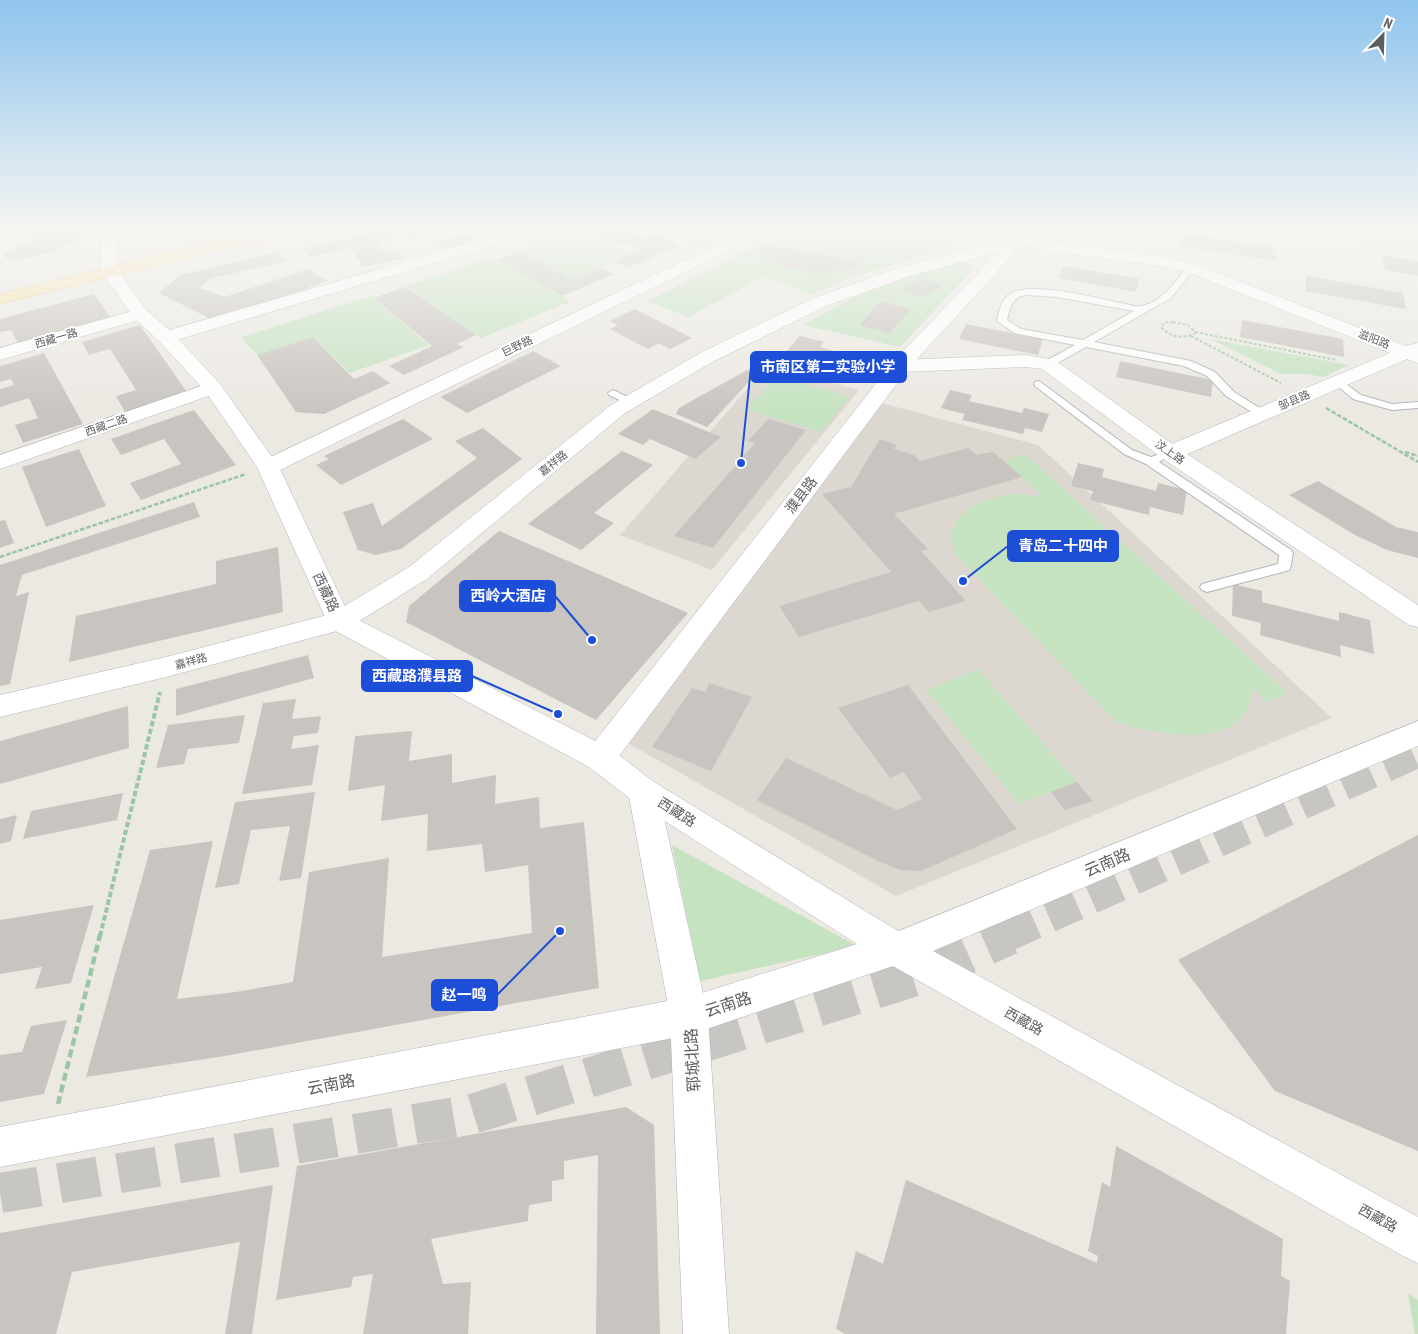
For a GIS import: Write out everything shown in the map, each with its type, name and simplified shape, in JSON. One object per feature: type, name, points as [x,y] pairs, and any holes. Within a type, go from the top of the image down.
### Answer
[{"type":"main road","points":[[0,299],[37,289]]},
{"type":"street","name":"西藏路","points":[[123,289],[140,314],[166,337],[213,388],[268,466],[339,621],[600,758],[643,791],[896,949],[1418,1241]]},
{"type":"street","points":[[166,337],[328,289]]},
{"type":"street","name":"巨野路","points":[[268,466],[637,289]]},
{"type":"street","name":"嘉祥路","points":[[0,706],[166,667],[339,621],[418,573],[618,409],[622,397],[820,302],[856,289]]},
{"type":"street","name":"濮县路","points":[[600,758],[900,366],[972,289]]},
{"type":"street","name":"滋阳路","points":[[1247,289],[1414,352]]},
{"type":"street","name":"西藏一路","points":[[0,354],[140,314]]},
{"type":"street","name":"邹县路","points":[[1170,453],[1338,381],[1414,352]]},
{"type":"street","name":"汶上路","points":[[900,366],[1026,361],[1048,364],[1170,453],[1418,618]]},
{"type":"street","name":"西藏二路","points":[[0,462],[213,388]]},
{"type":"street","name":"云南路","points":[[0,1147],[689,1016],[896,949],[1418,733]]},
{"type":"street","name":"郓城北路","points":[[643,791],[689,1016],[706,1334]]},
{"type":"lane","points":[[1048,364],[1168,296],[1174,289]]},
{"type":"lane","points":[[1143,310],[1035,291],[1016,294],[1005,306],[1002,321],[1018,331],[1187,363],[1210,374],[1230,394],[1262,414]]},
{"type":"lane","points":[[1338,381],[1357,396],[1392,407],[1418,405]]},
{"type":"lane","points":[[1039,384],[1128,452],[1150,461],[1286,553],[1285,567],[1206,587]]},
{"type":"lane","points":[[1150,461],[1170,453]]},
{"type":"path","points":[[1336,360],[1195,332],[1192,327],[1178,322],[1168,322],[1161,325],[1162,330],[1170,335],[1191,336],[1304,396],[1418,462]]},
{"type":"path","points":[[1191,336],[1195,332]]},
{"type":"path","points":[[1400,451],[1418,456]]},
{"type":"path","points":[[0,557],[268,466]]},
{"type":"path","points":[[50,1138],[166,667]]},
{"type":"shaded area","points":[[767,366],[859,390],[712,570],[620,535]]},
{"type":"shaded area","points":[[878,402],[1038,445],[1332,718],[896,896],[621,739]]},
{"type":"green space","points":[[408,289],[550,289],[570,302],[481,338]]},
{"type":"green space","points":[[671,289],[740,289],[688,317],[648,301]]},
{"type":"green space","points":[[798,289],[822,289],[810,294]]},
{"type":"green space","points":[[875,289],[954,289],[900,347],[803,325],[850,299]]},
{"type":"green space","points":[[371,296],[429,345],[350,373],[313,337],[257,355],[241,337]]},
{"type":"green space","points":[[1210,339],[1349,365],[1323,377],[1307,374],[1281,374]]},
{"type":"green space","points":[[778,376],[850,397],[821,432],[746,409]]},
{"type":"green space","points":[[1025,454],[1288,693],[1267,702],[1252,688],[1246,709],[1235,723],[1218,731],[1198,735],[1154,731],[1116,722],[957,556],[953,547],[953,530],[957,520],[975,505],[1010,494],[1024,494],[1044,498],[1004,460]]},
{"type":"green space","points":[[978,669],[1077,782],[1019,804],[926,690]]},
{"type":"green space","points":[[672,845],[857,946],[700,981]]},
{"type":"green space","points":[[1408,1294],[1418,1300],[1418,1334],[1415,1334]]},
{"type":"building","points":[[163,289],[203,289],[225,297],[248,289],[304,289],[215,321],[159,293]]},
{"type":"building","points":[[399,289],[408,289],[476,335],[457,344],[464,347],[404,375],[389,366],[432,346],[374,298]]},
{"type":"building","points":[[550,289],[578,289],[562,296]]},
{"type":"building","points":[[903,289],[937,289],[921,297]]},
{"type":"building","points":[[1121,289],[1137,289],[1136,292]]},
{"type":"building","points":[[1306,289],[1382,289],[1403,293],[1406,309],[1306,291]]},
{"type":"building","points":[[94,294],[110,317],[18,343],[11,330],[0,332],[0,319]]},
{"type":"building","points":[[881,301],[911,309],[890,333],[859,325]]},
{"type":"building","points":[[635,309],[692,338],[670,349],[659,343],[648,349],[610,329],[618,325],[610,321]]},
{"type":"building","points":[[1242,320],[1343,339],[1344,357],[1240,337]]},
{"type":"building","points":[[966,324],[1043,339],[1038,355],[959,339]]},
{"type":"building","points":[[140,325],[189,395],[127,415],[116,396],[136,390],[110,349],[89,355],[82,342]]},
{"type":"building","points":[[800,336],[824,342],[820,347],[865,359],[847,381],[787,365],[794,358],[783,355]]},
{"type":"building","points":[[313,337],[354,379],[373,371],[390,383],[324,414],[296,412],[257,355]]},
{"type":"building","points":[[533,351],[561,366],[467,413],[440,397]]},
{"type":"building","points":[[44,353],[83,424],[23,443],[15,425],[38,418],[29,398],[0,407],[0,389],[14,385],[11,379],[0,382],[0,366]]},
{"type":"building","points":[[1120,361],[1213,380],[1211,397],[1116,377]]},
{"type":"building","points":[[747,370],[757,373],[707,427],[676,414],[679,408]]},
{"type":"building","points":[[950,390],[972,395],[969,401],[1022,413],[1024,408],[1049,414],[1042,432],[1025,428],[1023,434],[962,420],[965,414],[941,408]]},
{"type":"building","points":[[653,409],[721,437],[695,459],[650,439],[643,445],[618,434]]},
{"type":"building","points":[[194,410],[236,465],[141,500],[130,483],[181,464],[164,439],[121,455],[111,439]]},
{"type":"building","points":[[403,419],[433,439],[341,485],[316,465],[329,459],[324,456]]},
{"type":"building","points":[[768,419],[806,430],[713,548],[674,536],[755,443],[748,441]]},
{"type":"building","points":[[483,428],[522,459],[401,549],[376,555],[358,550],[343,512],[373,503],[382,526],[477,458],[455,441]]},
{"type":"building","points":[[880,439],[897,445],[894,449],[914,455],[920,461],[968,448],[977,455],[993,452],[1022,477],[894,514],[928,549],[921,551],[966,601],[929,612],[919,601],[799,637],[779,606],[891,572],[822,494],[851,487]]},
{"type":"building","points":[[79,449],[106,506],[46,527],[22,467]]},
{"type":"building","points":[[622,451],[653,465],[594,513],[614,523],[581,550],[528,524]]},
{"type":"building","points":[[1078,463],[1104,469],[1102,477],[1156,491],[1158,483],[1187,490],[1183,515],[1150,507],[1149,515],[1090,500],[1093,491],[1071,486]]},
{"type":"building","points":[[1318,481],[1396,527],[1418,532],[1418,558],[1387,550],[1355,535],[1289,495]]},
{"type":"building","points":[[194,502],[200,517],[22,575],[16,596],[29,592],[10,684],[0,686],[0,565]]},
{"type":"building","points":[[5,520],[14,543],[0,548],[0,521]]},
{"type":"building","points":[[499,531],[688,613],[596,720],[406,622],[409,606]]},
{"type":"building","points":[[278,547],[283,612],[69,662],[76,616],[216,584],[216,561]]},
{"type":"building","points":[[1233,584],[1262,591],[1262,602],[1339,621],[1339,612],[1370,620],[1374,654],[1340,645],[1341,657],[1260,635],[1261,623],[1232,616]]},
{"type":"building","points":[[308,655],[314,678],[176,716],[176,689]]},
{"type":"building","points":[[709,683],[752,697],[711,771],[652,747],[692,688],[705,692]]},
{"type":"building","points":[[908,685],[1017,829],[921,871],[900,870],[878,861],[757,800],[786,758],[897,810],[922,799],[904,772],[890,778],[838,708]]},
{"type":"building","points":[[296,699],[292,719],[321,716],[318,733],[294,736],[291,749],[319,745],[312,785],[242,794],[263,703]]},
{"type":"building","points":[[128,706],[129,748],[0,784],[0,741]]},
{"type":"building","points":[[245,715],[239,743],[188,749],[184,764],[156,768],[168,725]]},
{"type":"building","points":[[412,731],[409,761],[452,754],[452,783],[496,775],[495,804],[539,797],[540,828],[584,822],[599,988],[225,1056],[86,1077],[150,850],[213,841],[177,999],[236,992],[293,982],[309,872],[389,858],[382,957],[532,933],[528,865],[485,872],[482,844],[427,851],[428,814],[381,821],[385,785],[348,791],[355,736]]},
{"type":"building","points":[[1077,782],[1093,801],[1065,810],[1051,792]]},
{"type":"building","points":[[315,792],[301,878],[279,881],[290,826],[251,830],[239,884],[215,888],[235,802]]},
{"type":"building","points":[[123,793],[117,820],[23,839],[31,811]]},
{"type":"building","points":[[17,815],[11,841],[0,844],[0,819]]},
{"type":"building","points":[[1418,835],[1418,1151],[1275,1091],[1178,960]]},
{"type":"building","points":[[94,905],[71,983],[35,989],[42,967],[0,974],[0,920]]},
{"type":"building","points":[[67,1020],[44,1094],[0,1102],[0,1055],[22,1052],[31,1026]]},
{"type":"building","points":[[626,1107],[654,1125],[660,1334],[596,1334],[598,1155],[564,1161],[564,1179],[552,1181],[552,1201],[529,1205],[528,1221],[431,1239],[443,1284],[471,1282],[468,1334],[363,1334],[373,1274],[353,1277],[351,1287],[276,1300],[297,1166]]},
{"type":"building","points":[[1116,1146],[1283,1239],[1281,1276],[1290,1281],[1286,1334],[845,1334],[836,1329],[856,1251],[883,1264],[906,1180],[1097,1263],[1098,1256],[1088,1251],[1102,1182],[1110,1187]]},
{"type":"building","points":[[273,1185],[252,1334],[225,1334],[240,1242],[72,1272],[56,1334],[0,1334],[0,1233]]},
{"type":"tunnel","points":[[1007,936],[1418,752]]},
{"type":"tunnel","points":[[0,1193],[469,1115],[922,974],[1009,935]]},
{"type":"place","name":"市南区第二实验小学","points":[[741,463]]},
{"type":"place","name":"青岛二十四中","points":[[963,581]]},
{"type":"place","name":"西岭大酒店","points":[[592,640]]},
{"type":"place","name":"西藏路濮县路","points":[[558,714]]},
{"type":"place","name":"赵一鸣","points":[[560,931]]}]
